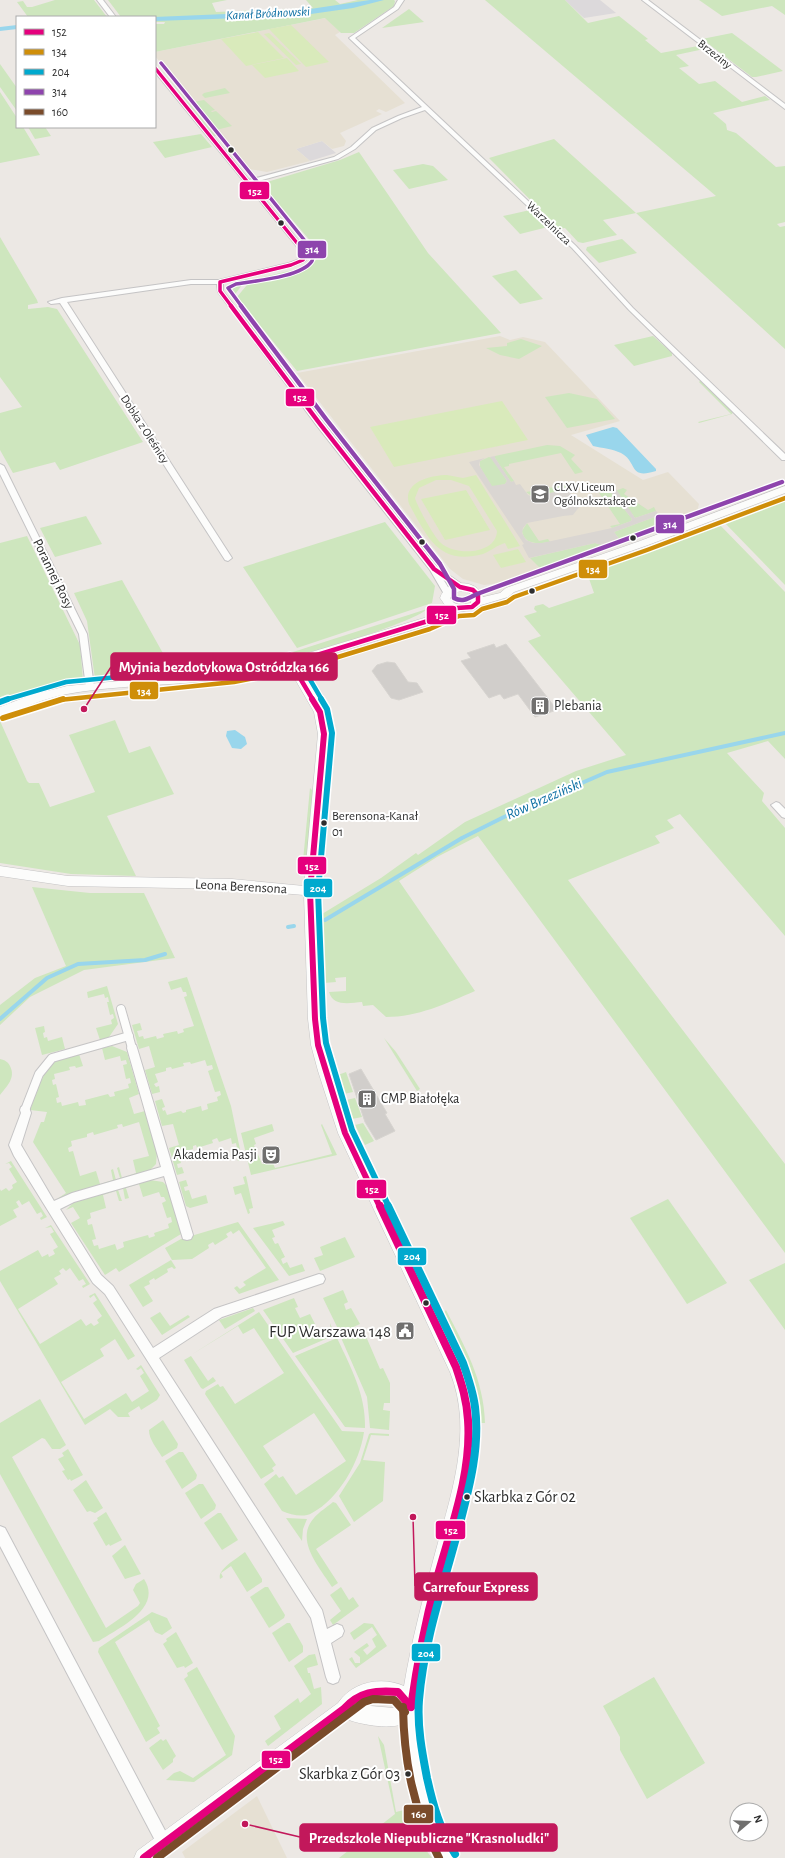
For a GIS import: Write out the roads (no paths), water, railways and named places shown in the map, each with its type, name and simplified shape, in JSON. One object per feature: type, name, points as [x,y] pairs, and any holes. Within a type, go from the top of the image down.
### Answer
[{"type":"street","points":[[100,0],[112,16]]},
{"type":"street","name":"Warzelnicza","points":[[401,0],[396,8],[352,38],[574,247],[631,309],[785,458]]},
{"type":"street","name":"Brzeziny","points":[[645,0],[785,107]]},
{"type":"street","points":[[52,302],[191,282],[220,282],[230,278],[299,263],[306,256],[156,69]]},
{"type":"street","points":[[247,182],[343,155],[353,148],[374,128],[394,119],[426,108]]},
{"type":"street","points":[[220,282],[220,291],[256,340],[434,568],[447,596],[457,608]]},
{"type":"street","name":"Dobka z Oleśnicy","points":[[62,300],[228,558]]},
{"type":"street","name":"Porannej Rosy","points":[[0,466],[83,634],[90,687]]},
{"type":"street","points":[[0,711],[46,694],[90,687],[226,675],[291,663],[420,622],[428,621],[457,608],[472,607],[478,602],[636,546],[785,489]]},
{"type":"street","points":[[434,568],[460,587],[473,590],[510,590]]},
{"type":"street","points":[[420,622],[424,616],[460,587]]},
{"type":"street","points":[[473,590],[478,595],[478,602]]},
{"type":"street","points":[[291,663],[320,712],[324,726],[310,891],[316,1030],[334,1102],[359,1164],[454,1361],[463,1385],[468,1408],[469,1434],[464,1471],[432,1598],[413,1686],[411,1707],[413,1749],[422,1795],[431,1827],[448,1858]]},
{"type":"street","points":[[776,805],[785,815]]},
{"type":"street","name":"Leona Berensona","points":[[0,871],[68,881],[232,884],[310,891]]},
{"type":"street","points":[[121,1009],[187,1235]]},
{"type":"street","points":[[129,1036],[46,1061],[25,1110],[26,1113],[15,1145],[97,1279],[109,1290],[317,1615],[333,1677]]},
{"type":"street","points":[[53,1206],[72,1198],[168,1170]]},
{"type":"street","points":[[151,1356],[218,1313],[319,1279]]},
{"type":"street","points":[[0,1533],[164,1843]]},
{"type":"street","points":[[324,1640],[337,1631]]},
{"type":"street","points":[[144,1858],[344,1709],[355,1696],[377,1690],[398,1692],[411,1707]]},
{"type":"street","points":[[344,1709],[358,1714],[397,1717],[411,1707]]},
{"type":"water","points":[[613,427],[617,428],[656,469],[656,471],[647,473],[637,472],[630,461],[621,453],[615,450],[593,446],[586,435]]},
{"type":"water","points":[[235,730],[245,737],[247,744],[241,749],[232,748],[226,736],[227,731]]},
{"type":"waterway","name":"Kanał Bródnowski","points":[[156,19],[297,14],[325,11],[380,0]]},
{"type":"waterway","name":"Kanał Bródnowski","points":[[0,29],[16,27]]},
{"type":"waterway","name":"Rów Brzeziński","points":[[325,920],[462,838],[504,817],[607,772],[785,733]]},
{"type":"waterway","name":"Rów Brzeziński","points":[[288,927],[294,926]]},
{"type":"waterway","name":"Rów Brzeziński","points":[[0,1019],[47,978],[78,964],[145,960],[165,954]]},
{"type":"place","name":"CLXV Liceum Ogólnokształcące","points":[[540,494]]},
{"type":"place","name":"Plebania","points":[[540,706]]},
{"type":"place","name":"Myjnia bezdotykowa Ostródzka 166","points":[[84,709]]},
{"type":"place","name":"Berensona-Kanał 01","points":[[324,823]]},
{"type":"place","name":"CMP Białołęka","points":[[367,1099]]},
{"type":"place","name":"Akademia Pasji","points":[[271,1155]]},
{"type":"place","name":"FUP Warszawa 148","points":[[405,1331]]},
{"type":"place","name":"Skarbka z Gór 02","points":[[467,1497]]},
{"type":"place","name":"Carrefour Express","points":[[413,1517]]},
{"type":"place","name":"Skarbka z Gór 03","points":[[408,1774]]},
{"type":"place","name":"Przedszkole Niepubliczne \"Krasnoludki\"","points":[[245,1824]]}]
